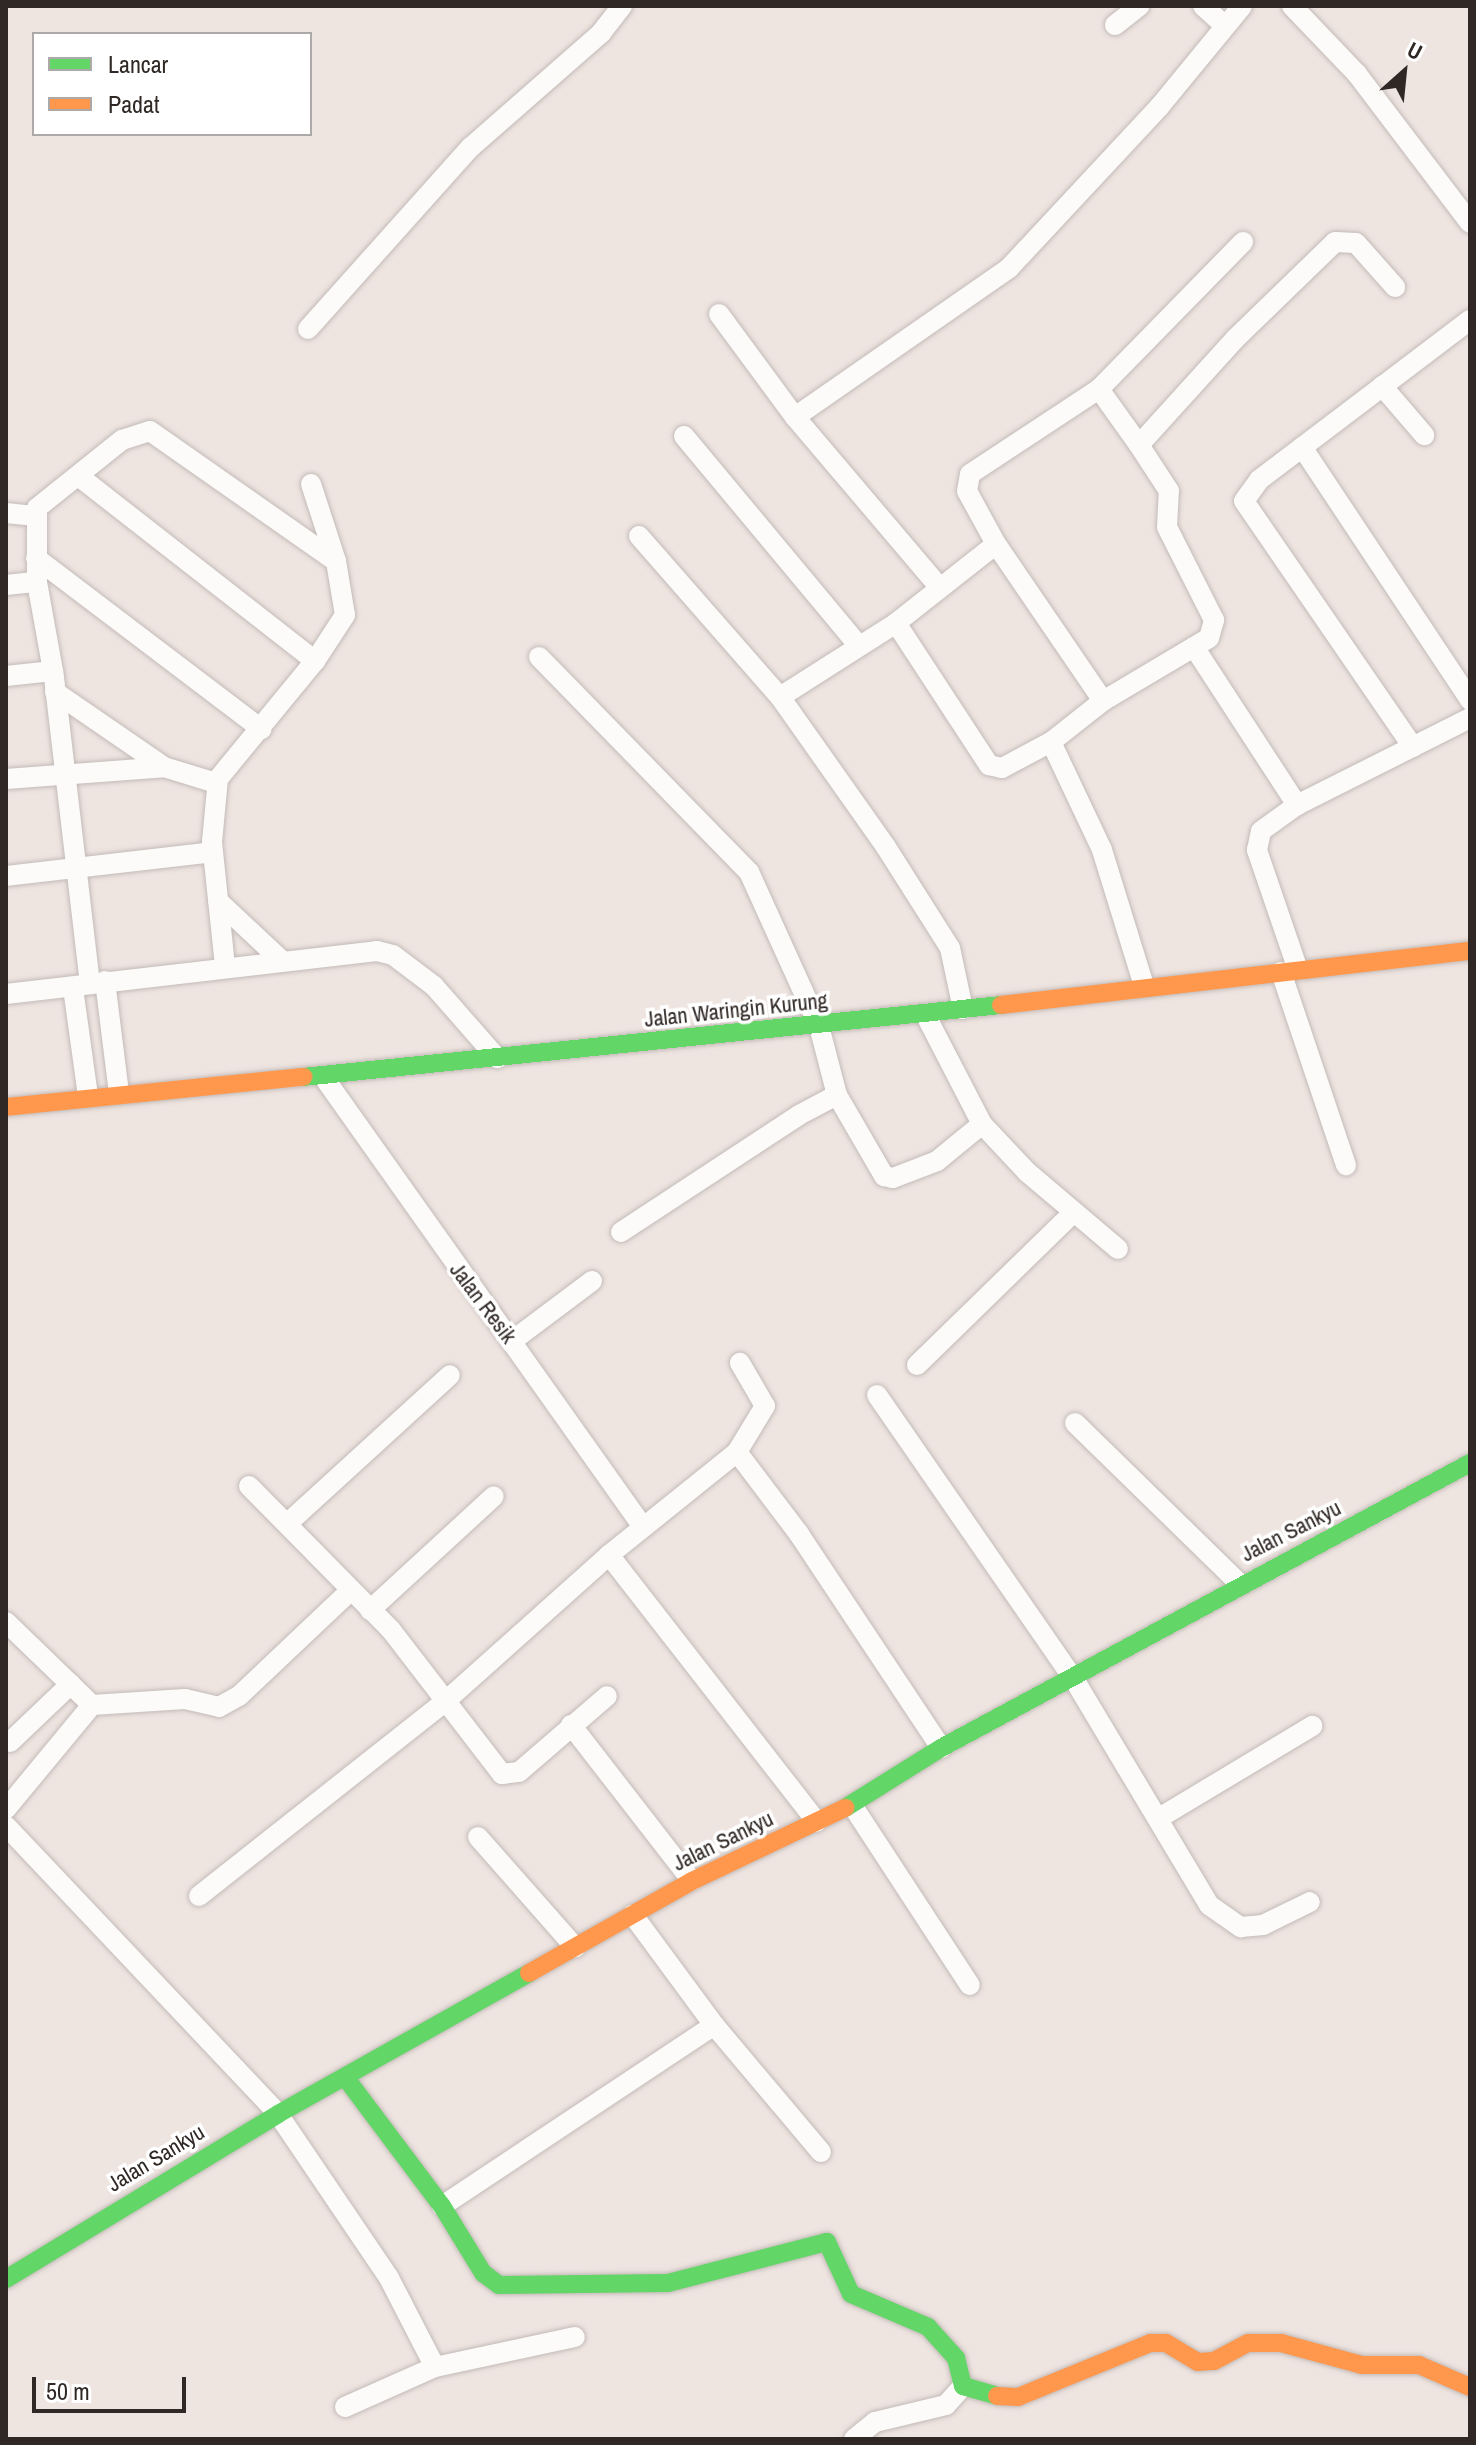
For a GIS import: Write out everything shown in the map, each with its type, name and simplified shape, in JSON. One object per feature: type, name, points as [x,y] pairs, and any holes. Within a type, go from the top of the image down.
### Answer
[{"type":"street","points":[[308,329],[471,147],[601,33],[622,6]]},
{"type":"street","points":[[1115,25],[1139,6]]},
{"type":"street","points":[[1203,6],[1225,26]]},
{"type":"street","points":[[795,417],[1009,268],[1160,106],[1242,6]]},
{"type":"street","points":[[1292,6],[1357,74],[1470,223]]},
{"type":"street","points":[[1103,701],[996,544],[967,491],[970,474],[1099,389],[1243,242]]},
{"type":"street","points":[[1139,445],[1235,339],[1335,242],[1356,243],[1395,287]]},
{"type":"street","points":[[719,314],[795,417],[939,587]]},
{"type":"street","points":[[1413,747],[1245,507],[1246,495],[1259,480],[1470,320]]},
{"type":"street","points":[[1382,386],[1424,435]]},
{"type":"street","points":[[896,623],[989,765],[1002,768],[1051,742],[1103,701],[1209,638],[1214,620],[1167,527],[1169,491],[1099,389]]},
{"type":"street","points":[[88,1096],[89,984],[53,671],[37,582],[34,516],[42,501],[81,478],[122,440],[150,431],[336,561]]},
{"type":"street","points":[[684,436],[859,646]]},
{"type":"street","points":[[1302,447],[1470,700]]},
{"type":"street","points":[[81,478],[315,661]]},
{"type":"street","points":[[225,966],[213,852],[216,783],[315,661],[345,615],[336,561],[311,484]]},
{"type":"street","points":[[6,513],[34,516]]},
{"type":"street","points":[[639,536],[780,697],[886,847],[950,948],[963,1009]]},
{"type":"street","points":[[780,697],[896,623],[996,544]]},
{"type":"street","points":[[36,558],[261,729]]},
{"type":"street","points":[[6,585],[37,582]]},
{"type":"street","points":[[1194,647],[1297,805]]},
{"type":"street","points":[[539,657],[749,872],[819,1026],[837,1095],[855,1134],[884,1176],[893,1178],[937,1161],[982,1124]]},
{"type":"street","points":[[6,676],[53,671]]},
{"type":"street","points":[[55,692],[164,767],[216,783]]},
{"type":"street","points":[[1346,1165],[1289,970],[1257,842],[1263,829],[1297,805],[1470,718]]},
{"type":"street","points":[[1051,742],[1102,850],[1144,986]]},
{"type":"street","points":[[6,779],[65,771],[164,767]]},
{"type":"street","points":[[6,876],[213,852]]},
{"type":"street","points":[[218,901],[280,959]]},
{"type":"street","points":[[6,994],[363,950],[393,955],[453,1004],[497,1058]]},
{"type":"street","name":"Jalan Waringin Kurung","points":[[6,1107],[119,1093],[325,1079],[1470,951]]},
{"type":"street","points":[[89,984],[119,1093]]},
{"type":"street","points":[[925,1014],[982,1124],[1074,1212],[1118,1249]]},
{"type":"street","name":"Jalan Resik","points":[[325,1079],[643,1527]]},
{"type":"street","points":[[621,1232],[837,1095]]},
{"type":"street","points":[[917,1365],[1074,1212]]},
{"type":"street","points":[[512,1341],[592,1281]]},
{"type":"street","points":[[199,1896],[448,1699],[609,1555],[737,1452],[765,1406],[740,1363]]},
{"type":"street","points":[[288,1523],[450,1375]]},
{"type":"street","points":[[877,1395],[1075,1681],[1209,1905],[1226,1921],[1241,1927],[1263,1925],[1310,1902]]},
{"type":"street","points":[[1075,1423],[1240,1584]]},
{"type":"street","points":[[737,1452],[799,1534],[941,1748]]},
{"type":"street","name":"Jalan Sankyu","points":[[6,2279],[278,2114],[692,1881],[852,1805],[941,1748],[1075,1681],[1240,1584],[1470,1463]]},
{"type":"street","points":[[249,1486],[370,1610],[448,1699],[506,1776],[519,1772],[607,1696]]},
{"type":"street","points":[[370,1610],[494,1496]]},
{"type":"street","points":[[609,1555],[817,1822]]},
{"type":"street","points":[[6,1809],[92,1705],[185,1699],[219,1707],[239,1696],[350,1591]]},
{"type":"street","points":[[6,1622],[92,1705]]},
{"type":"street","points":[[39,1766],[8,1740],[71,1684]]},
{"type":"street","points":[[571,1725],[692,1881]]},
{"type":"street","points":[[1159,1818],[1312,1726]]},
{"type":"street","points":[[852,1805],[970,1985]]},
{"type":"street","points":[[6,1826],[278,2114],[375,2255],[435,2367]]},
{"type":"street","points":[[478,1837],[575,1947]]},
{"type":"street","points":[[633,1915],[714,2025],[821,2152]]},
{"type":"street","points":[[442,2206],[714,2025]]},
{"type":"street","points":[[345,2077],[442,2206],[483,2273],[499,2285],[668,2283],[827,2242],[851,2294],[928,2327],[945,2340],[963,2386]]},
{"type":"street","points":[[345,2407],[435,2367],[575,2337]]},
{"type":"street","points":[[963,2386],[1018,2397],[1150,2343],[1166,2343],[1198,2362],[1214,2361],[1248,2343],[1281,2343],[1362,2365],[1419,2365],[1470,2387]]},
{"type":"street","points":[[854,2439],[875,2422],[946,2405],[963,2386]]},
{"type":"traffic: fast","points":[[303,1077],[1001,1005]]},
{"type":"traffic: fast","points":[[845,1808],[941,1748],[1470,1463]]},
{"type":"traffic: fast","points":[[6,2279],[278,2114],[529,1973]]},
{"type":"traffic: fast","points":[[345,2077],[442,2206],[483,2273],[499,2285],[668,2283],[827,2242],[851,2294],[928,2327],[956,2358],[963,2386],[997,2396]]},
{"type":"traffic: slow","points":[[1001,1005],[1470,951]]},
{"type":"traffic: slow","points":[[6,1107],[303,1077]]},
{"type":"traffic: slow","points":[[529,1973],[692,1881],[845,1808]]},
{"type":"traffic: slow","points":[[997,2396],[1018,2397],[1150,2343],[1166,2343],[1198,2362],[1214,2361],[1248,2343],[1281,2343],[1362,2365],[1419,2365],[1470,2387]]}]
